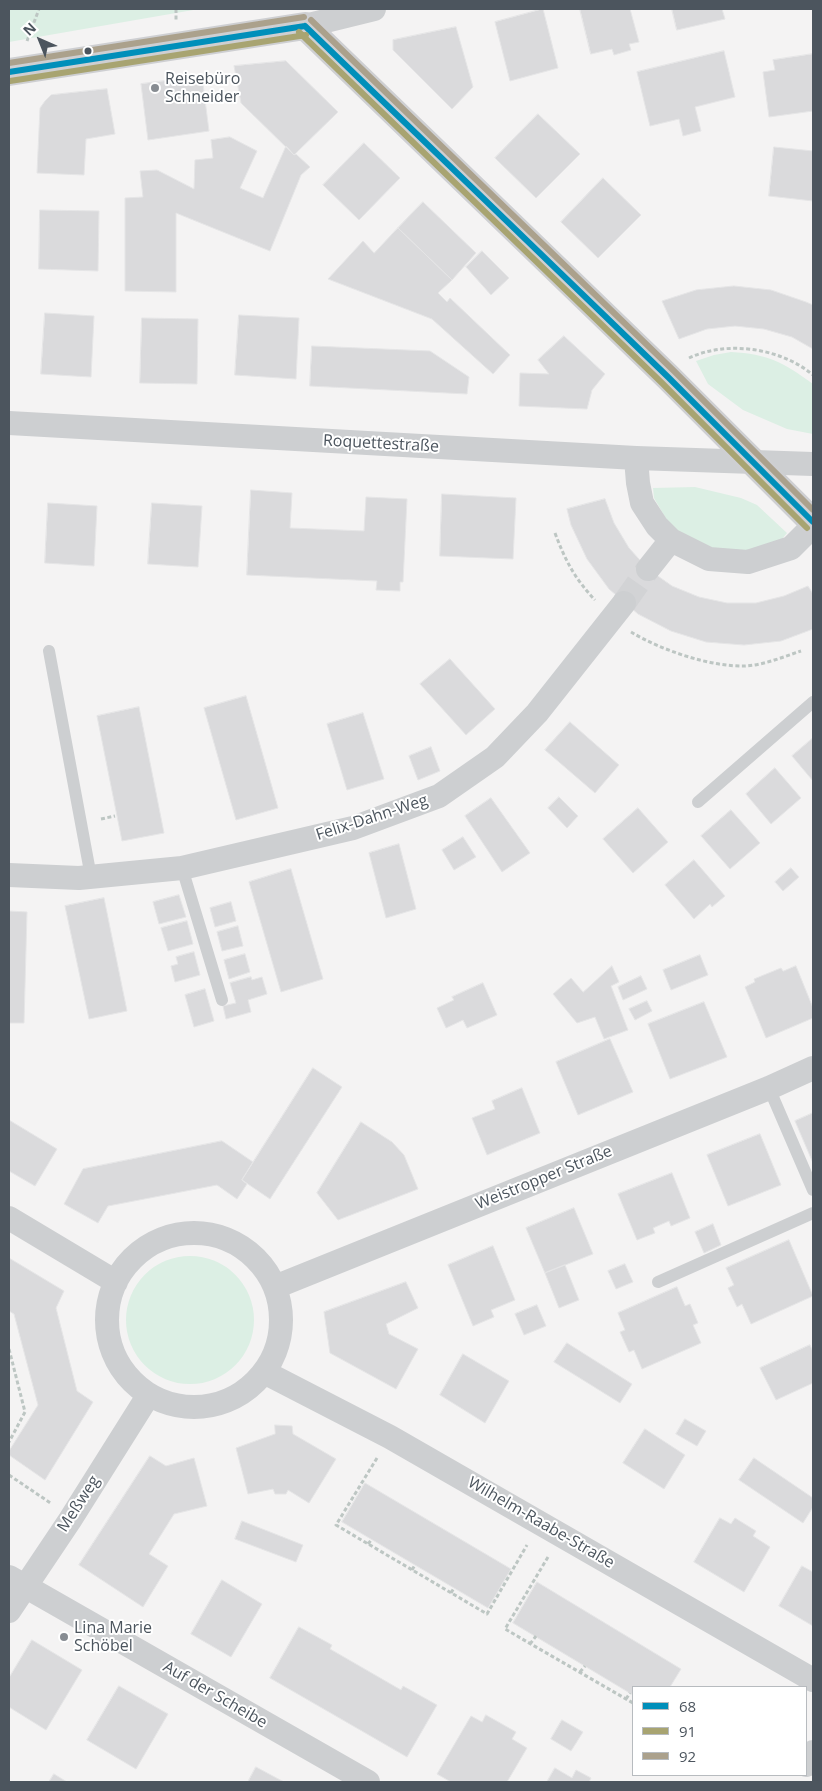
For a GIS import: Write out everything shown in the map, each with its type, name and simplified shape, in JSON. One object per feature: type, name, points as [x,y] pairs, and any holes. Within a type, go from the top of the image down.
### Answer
[{"type":"street","points":[[9,72],[305,26],[374,9]]},
{"type":"street","points":[[305,26],[668,377],[813,524],[791,548],[748,562],[709,559],[671,540],[657,526],[642,503],[636,458]]},
{"type":"street","name":"Roquettestraße","points":[[9,423],[636,458],[813,464]]},
{"type":"street","points":[[648,569],[671,540]]},
{"type":"street","name":"Felix-Dahn-Weg","points":[[9,875],[80,878],[182,868],[353,828],[439,796],[495,757],[537,713],[618,610]]},
{"type":"street","name":"Weistropper Straße","points":[[275,1287],[769,1088],[813,1068]]},
{"type":"street","points":[[9,1218],[116,1282]]},
{"type":"street","points":[[199,1233],[233,1242],[257,1259],[275,1287],[281,1314],[277,1348],[264,1372],[226,1402],[186,1408],[148,1396],[122,1371],[108,1340],[106,1309],[116,1282],[130,1260],[168,1237],[199,1233]]},
{"type":"street","name":"Wilhelm-Raabe-Straße","points":[[264,1372],[390,1437],[813,1680]]},
{"type":"street","name":"Meßweg","points":[[9,1611],[17,1582],[70,1520],[148,1396]]},
{"type":"street","name":"Auf der Scheibe","points":[[17,1582],[368,1782]]},
{"type":"street","points":[[807,1763],[813,1752]]},
{"type":"lane","points":[[49,651],[91,877]]},
{"type":"lane","points":[[698,802],[813,702]]},
{"type":"lane","points":[[182,868],[222,1000]]},
{"type":"lane","points":[[769,1088],[813,1190]]},
{"type":"lane","points":[[658,1282],[813,1213]]},
{"type":"path","points":[[668,377],[686,360],[701,353],[731,349],[754,350],[776,355],[791,360],[813,375]]},
{"type":"path","points":[[555,533],[576,579],[618,610],[633,634],[682,655],[745,666],[801,651]]},
{"type":"path","points":[[9,1349],[25,1412],[9,1442]]},
{"type":"path","points":[[390,1437],[336,1525],[487,1614],[540,1523]]},
{"type":"path","points":[[9,1475],[52,1504],[70,1520]]},
{"type":"path","points":[[561,1535],[505,1629],[632,1702]]},
{"type":"path","points":[[368,1544],[372,1539]]},
{"type":"path","points":[[412,1570],[415,1565]]},
{"type":"path","points":[[451,1593],[454,1588]]},
{"type":"path","points":[[530,1644],[536,1636]]},
{"type":"path","points":[[580,1672],[585,1666]]},
{"type":"path","points":[[626,1699],[630,1693]]},
{"type":"green space","points":[[9,9],[199,9],[9,42]]},
{"type":"green space","points":[[731,352],[775,360],[813,384],[813,434],[787,429],[743,410],[708,384],[696,361]]},
{"type":"green space","points":[[695,487],[741,498],[757,505],[787,533],[782,539],[741,553],[715,551],[677,531],[665,517],[654,498],[653,488]]},
{"type":"green space","points":[[190,1256],[215,1260],[236,1274],[250,1295],[254,1320],[250,1345],[236,1366],[215,1380],[190,1384],[165,1380],[144,1366],[130,1345],[126,1320],[130,1295],[144,1274],[165,1260]]},
{"type":"building","points":[[543,9],[558,68],[510,81],[495,22]]},
{"type":"building","points":[[580,9],[630,9],[639,42],[629,44],[631,50],[614,55],[612,49],[591,54]]},
{"type":"building","points":[[672,9],[722,9],[725,19],[677,30]]},
{"type":"building","points":[[456,27],[473,87],[452,109],[393,50],[393,40]]},
{"type":"building","points":[[724,51],[735,97],[695,107],[701,131],[683,136],[679,119],[650,126],[637,72]]},
{"type":"building","points":[[813,54],[813,111],[769,117],[763,72],[775,70],[773,60]]},
{"type":"building","points":[[286,61],[338,112],[294,155],[241,103],[234,66]]},
{"type":"building","points":[[202,76],[209,131],[148,140],[141,84]]},
{"type":"building","points":[[107,89],[115,134],[86,139],[84,175],[37,173],[40,108],[45,101],[51,95]]},
{"type":"building","points":[[538,114],[580,154],[536,198],[495,158]]},
{"type":"building","points":[[230,137],[257,151],[240,188],[263,198],[286,146],[294,155],[296,154],[310,167],[301,175],[270,251],[176,213],[176,292],[125,291],[125,198],[143,197],[140,171],[157,170],[194,189],[195,160],[213,158],[211,140]]},
{"type":"building","points":[[364,143],[400,178],[359,220],[323,185]]},
{"type":"building","points":[[774,147],[813,151],[813,201],[769,196]]},
{"type":"building","points":[[603,178],[641,215],[598,258],[561,222]]},
{"type":"building","points":[[423,202],[476,253],[452,280],[398,228]]},
{"type":"building","points":[[40,210],[99,211],[98,271],[39,269]]},
{"type":"building","points":[[398,228],[452,280],[438,293],[447,302],[450,298],[510,355],[493,374],[432,319],[328,279],[363,241],[374,253]]},
{"type":"building","points":[[482,251],[509,278],[491,295],[466,267]]},
{"type":"building","points":[[734,286],[771,290],[813,305],[813,349],[792,337],[764,329],[735,326],[707,329],[679,339],[662,301],[696,290]]},
{"type":"building","points":[[45,313],[94,316],[91,377],[41,374]]},
{"type":"building","points":[[239,315],[299,318],[296,379],[235,375]]},
{"type":"building","points":[[142,318],[198,319],[197,384],[140,383]]},
{"type":"building","points":[[564,336],[605,374],[592,390],[587,409],[519,406],[520,373],[549,374],[538,360]]},
{"type":"building","points":[[312,346],[430,351],[469,377],[467,394],[310,386]]},
{"type":"building","points":[[251,490],[292,493],[290,528],[364,531],[366,497],[407,499],[403,582],[400,582],[400,591],[376,590],[377,581],[247,575]]},
{"type":"building","points":[[442,494],[516,498],[513,559],[440,556]]},
{"type":"building","points":[[605,499],[614,523],[629,548],[648,569],[672,586],[699,597],[727,603],[756,603],[784,596],[808,586],[813,594],[813,629],[781,641],[744,645],[706,642],[671,631],[638,614],[609,589],[587,559],[571,525],[567,509]]},
{"type":"building","points":[[48,503],[97,506],[94,566],[45,563]]},
{"type":"building","points":[[152,503],[202,506],[198,567],[148,564]]},
{"type":"building","points":[[450,659],[495,709],[466,735],[420,684]]},
{"type":"building","points":[[246,696],[278,808],[236,820],[204,708]]},
{"type":"building","points":[[139,707],[164,833],[122,841],[97,716]]},
{"type":"building","points":[[363,713],[384,779],[347,790],[327,724]]},
{"type":"building","points":[[570,722],[619,765],[595,793],[545,750]]},
{"type":"building","points":[[813,738],[813,781],[792,756]]},
{"type":"building","points":[[431,747],[440,771],[418,780],[409,756]]},
{"type":"building","points":[[775,768],[801,798],[771,824],[746,794]]},
{"type":"building","points":[[559,797],[578,816],[567,828],[548,808]]},
{"type":"building","points":[[491,798],[530,853],[502,872],[465,816]]},
{"type":"building","points":[[638,808],[668,842],[633,873],[603,839]]},
{"type":"building","points":[[731,810],[760,843],[730,869],[701,836]]},
{"type":"building","points":[[463,837],[476,857],[454,870],[442,850]]},
{"type":"building","points":[[399,844],[416,909],[386,918],[369,853]]},
{"type":"building","points":[[694,860],[725,896],[712,907],[710,904],[694,919],[665,885]]},
{"type":"building","points":[[791,868],[799,877],[783,891],[775,882]]},
{"type":"building","points":[[291,869],[323,979],[281,992],[249,882]]},
{"type":"building","points":[[179,895],[186,917],[159,924],[153,902]]},
{"type":"building","points":[[104,898],[127,1011],[89,1019],[65,906]]},
{"type":"building","points":[[231,902],[236,921],[215,927],[210,908]]},
{"type":"building","points":[[9,911],[27,912],[24,1023],[9,1023]]},
{"type":"building","points":[[187,921],[193,944],[168,951],[161,928]]},
{"type":"building","points":[[238,926],[243,946],[222,951],[217,932]]},
{"type":"building","points":[[194,952],[200,975],[175,982],[171,966],[178,964],[176,957]]},
{"type":"building","points":[[245,954],[250,972],[229,979],[224,960]]},
{"type":"building","points":[[700,955],[708,975],[671,990],[663,970]]},
{"type":"building","points":[[612,966],[619,982],[611,986],[628,1030],[604,1039],[595,1017],[577,1023],[553,994],[571,978],[583,992]]},
{"type":"building","points":[[796,966],[813,1008],[813,1018],[766,1038],[745,987],[755,982],[754,979],[781,968],[783,971]]},
{"type":"building","points":[[641,976],[647,989],[623,1000],[618,987]]},
{"type":"building","points":[[251,977],[252,980],[262,977],[267,994],[248,1000],[251,1012],[226,1019],[223,1006],[236,1003],[230,983]]},
{"type":"building","points":[[483,983],[497,1015],[467,1028],[463,1020],[446,1028],[437,1008],[454,1000],[452,997]]},
{"type":"building","points":[[205,989],[214,1021],[194,1027],[185,995]]},
{"type":"building","points":[[647,1001],[652,1011],[635,1020],[629,1009]]},
{"type":"building","points":[[704,1002],[727,1057],[670,1079],[648,1024]]},
{"type":"building","points":[[610,1039],[633,1092],[578,1115],[556,1062]]},
{"type":"building","points":[[313,1068],[342,1087],[270,1199],[242,1180]]},
{"type":"building","points":[[522,1088],[540,1133],[487,1155],[472,1118],[495,1109],[492,1101]]},
{"type":"building","points":[[813,1113],[813,1163],[795,1121]]},
{"type":"building","points":[[9,1120],[57,1149],[35,1186],[9,1171]]},
{"type":"building","points":[[361,1122],[392,1142],[404,1155],[418,1189],[338,1220],[317,1193]]},
{"type":"building","points":[[760,1134],[781,1185],[728,1206],[707,1155]]},
{"type":"building","points":[[222,1141],[253,1162],[242,1180],[247,1184],[237,1199],[217,1185],[108,1206],[98,1223],[64,1204],[83,1169]]},
{"type":"building","points":[[672,1173],[690,1218],[671,1226],[669,1221],[653,1228],[655,1233],[637,1240],[618,1194]]},
{"type":"building","points":[[574,1208],[593,1254],[545,1273],[526,1228]]},
{"type":"building","points":[[713,1224],[721,1245],[704,1253],[695,1232]]},
{"type":"building","points":[[789,1240],[813,1296],[751,1324],[742,1304],[737,1307],[728,1288],[734,1285],[726,1268]]},
{"type":"building","points":[[493,1246],[515,1300],[491,1310],[494,1317],[473,1326],[448,1265]]},
{"type":"building","points":[[9,1258],[64,1291],[56,1308],[77,1391],[93,1402],[45,1480],[9,1455],[9,1451],[38,1405],[14,1314],[9,1311]]},
{"type":"building","points":[[625,1264],[633,1282],[616,1289],[608,1271]]},
{"type":"building","points":[[565,1265],[579,1300],[559,1308],[545,1273]]},
{"type":"building","points":[[406,1282],[418,1308],[386,1324],[389,1334],[418,1349],[396,1389],[330,1353],[324,1312]]},
{"type":"building","points":[[677,1287],[685,1306],[690,1304],[698,1323],[693,1325],[701,1343],[642,1369],[634,1350],[629,1352],[620,1332],[625,1330],[618,1313]]},
{"type":"building","points":[[537,1305],[546,1326],[524,1335],[515,1314]]},
{"type":"building","points":[[567,1343],[632,1384],[620,1403],[554,1362]]},
{"type":"building","points":[[810,1345],[813,1352],[813,1383],[776,1400],[760,1368]]},
{"type":"building","points":[[463,1354],[509,1381],[485,1423],[440,1395]]},
{"type":"building","points":[[685,1419],[706,1431],[697,1446],[676,1434]]},
{"type":"building","points":[[275,1425],[292,1426],[293,1434],[336,1459],[309,1503],[288,1490],[286,1494],[275,1494],[273,1489],[248,1494],[236,1448],[275,1434]]},
{"type":"building","points":[[645,1429],[685,1455],[664,1489],[623,1463]]},
{"type":"building","points":[[150,1456],[166,1466],[194,1458],[207,1506],[174,1514],[149,1554],[168,1566],[143,1607],[79,1565]]},
{"type":"building","points":[[754,1458],[813,1498],[813,1507],[803,1523],[739,1480]]},
{"type":"building","points":[[365,1483],[511,1569],[488,1608],[342,1522]]},
{"type":"building","points":[[720,1518],[731,1524],[735,1518],[756,1531],[753,1536],[770,1547],[744,1592],[694,1562]]},
{"type":"building","points":[[242,1521],[303,1545],[296,1562],[235,1539]]},
{"type":"building","points":[[802,1566],[813,1572],[813,1626],[779,1606]]},
{"type":"building","points":[[222,1580],[262,1604],[231,1657],[191,1634]]},
{"type":"building","points":[[537,1582],[681,1669],[671,1686],[632,1686],[632,1694],[513,1623]]},
{"type":"building","points":[[299,1627],[332,1645],[330,1649],[401,1690],[403,1686],[437,1705],[407,1757],[270,1678]]},
{"type":"building","points":[[32,1640],[82,1670],[46,1730],[9,1707],[9,1678]]},
{"type":"building","points":[[119,1686],[168,1714],[136,1769],[87,1740]]},
{"type":"building","points":[[486,1715],[516,1732],[512,1739],[527,1748],[507,1782],[451,1782],[437,1774],[471,1716],[482,1722]]},
{"type":"building","points":[[562,1720],[583,1732],[571,1751],[551,1739]]},
{"type":"building","points":[[256,1767],[284,1782],[248,1782]]},
{"type":"building","points":[[555,1768],[572,1778],[576,1770],[591,1778],[589,1782],[547,1782]]},
{"type":"building","points":[[54,1774],[67,1782],[49,1782]]},
{"type":"tunnel","points":[[624,603],[648,569]]},
{"type":"transit line","name":"92","points":[[9,63],[304,17]]},
{"type":"transit line","name":"92","points":[[311,20],[674,371],[813,510]]},
{"type":"transit line","name":"68","points":[[305,26],[668,377],[813,522]]},
{"type":"transit line","name":"68","points":[[9,72],[305,26]]},
{"type":"transit line","name":"91","points":[[299,32],[662,383],[807,528]]},
{"type":"transit line","name":"91","points":[[10,81],[306,35]]},
{"type":"place","name":"Reisebüro Schneider","points":[[155,88]]},
{"type":"place","name":"Lina Marie Schöbel","points":[[64,1637]]}]
